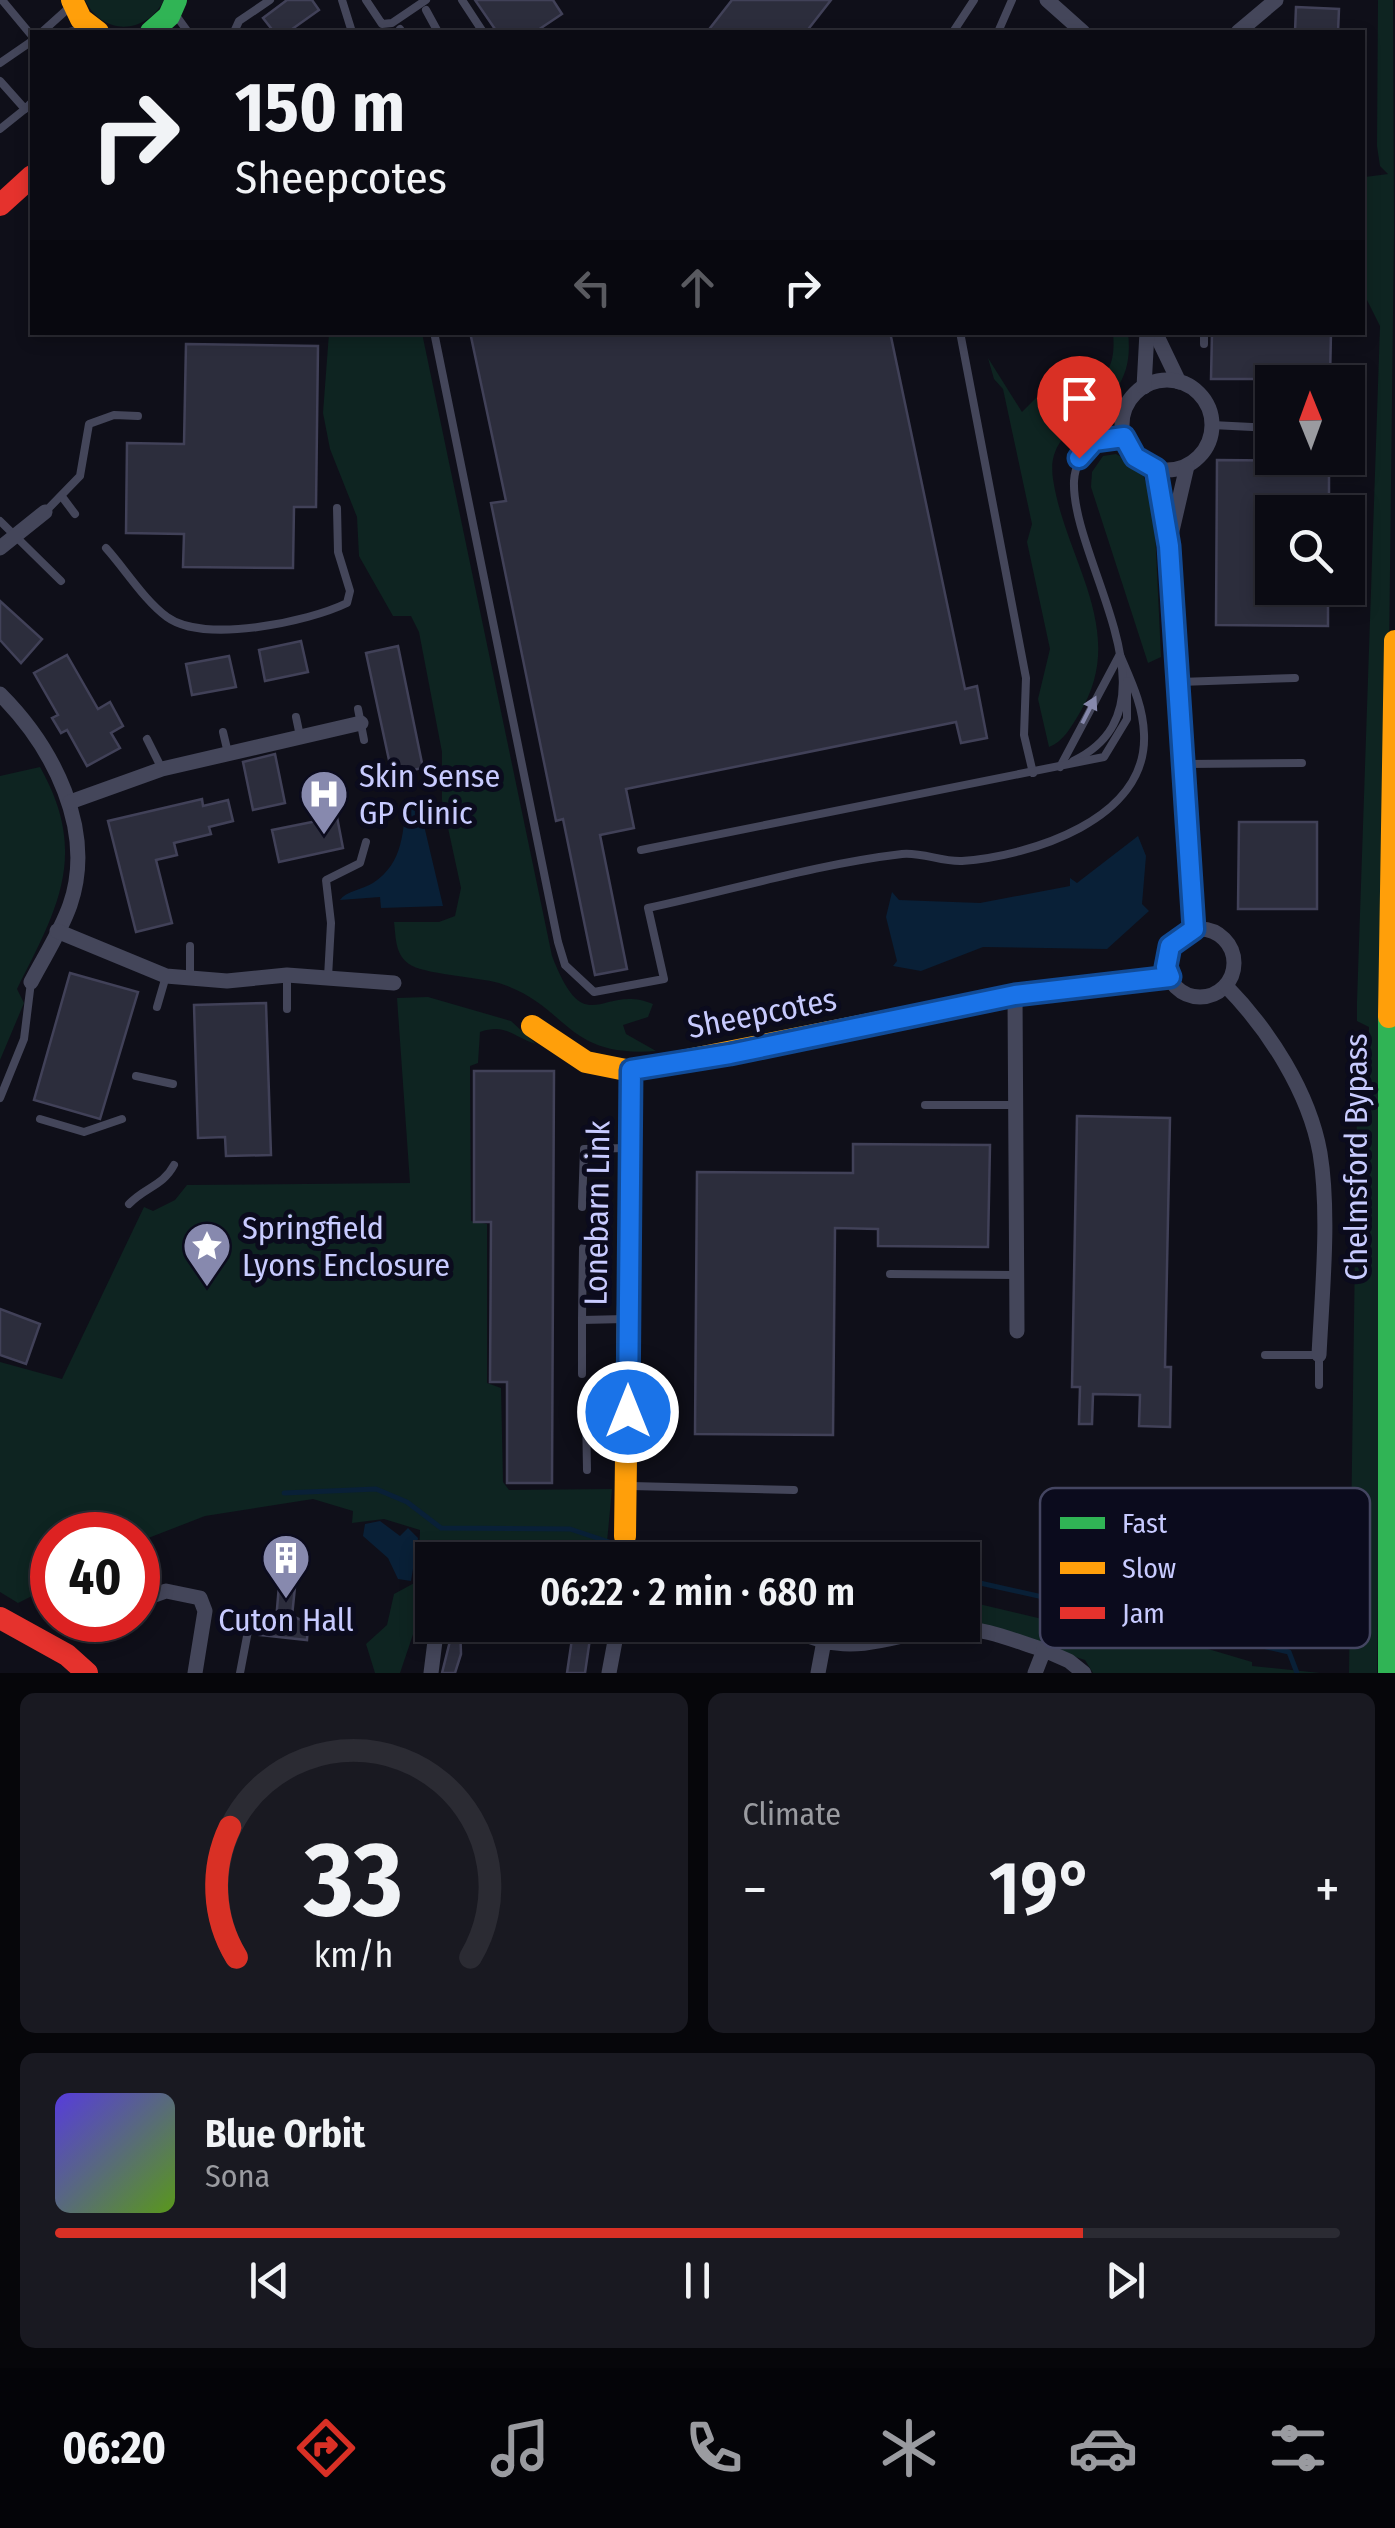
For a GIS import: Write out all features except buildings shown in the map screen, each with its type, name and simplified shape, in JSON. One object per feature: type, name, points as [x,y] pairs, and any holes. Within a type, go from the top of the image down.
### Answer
[{"type":"main road","points":[[73,2],[86,30]]},
{"type":"main road","points":[[0,204],[30,180]]},
{"type":"main road","points":[[1156,469],[1169,546],[1194,929]]},
{"type":"main road","name":"Chelmsford Bypass","points":[[1389,1673],[1388,1111],[1395,641]]},
{"type":"main road","name":"Sheepcotes","points":[[532,1026],[586,1062],[631,1070],[730,1054],[1015,995],[1170,977]]},
{"type":"main road","name":"Lonebarn Link","points":[[625,1536],[631,1070]]},
{"type":"main road","points":[[0,1618],[66,1655],[86,1673]]},
{"type":"street","points":[[1046,0],[1079,30]]},
{"type":"street","points":[[1240,30],[1276,0]]},
{"type":"street","points":[[1147,335],[1144,387],[1126,409],[1124,437],[1135,457],[1156,469],[1186,466],[1204,451],[1212,425],[1204,400],[1178,382],[1156,335]]},
{"type":"street","points":[[1144,387],[1178,382]]},
{"type":"street","points":[[1169,546],[1186,466]]},
{"type":"street","points":[[6,543],[45,512]]},
{"type":"street","points":[[3,704],[45,754],[70,802],[77,832],[70,905],[31,982]]},
{"type":"street","points":[[70,802],[162,769],[228,753],[296,743],[361,724]]},
{"type":"street","points":[[1170,977],[1166,967],[1170,946],[1194,929],[1220,935],[1230,946],[1235,966],[1226,986],[1277,1050],[1312,1121],[1320,1156],[1319,1355]]},
{"type":"street","points":[[57,930],[166,976],[190,980],[287,975],[394,983]]},
{"type":"street","name":"Sheepcotes","points":[[1170,977],[1191,996],[1215,994],[1226,986]]},
{"type":"street","points":[[1015,995],[1017,1331]]},
{"type":"street","points":[[160,1593],[200,1598],[205,1610],[195,1673]]},
{"type":"street","points":[[980,1631],[1069,1660],[1084,1673]]},
{"type":"street","points":[[432,1673],[436,1642]]},
{"type":"street","points":[[609,1673],[615,1642]]},
{"type":"street","points":[[818,1673],[824,1642]]},
{"type":"street","points":[[852,1642],[886,1642]]},
{"type":"street","points":[[1035,1673],[1044,1650]]},
{"type":"lane","points":[[2,0],[30,36]]},
{"type":"lane","points":[[235,30],[239,21],[270,0]]},
{"type":"lane","points":[[342,0],[351,30]]},
{"type":"lane","points":[[366,0],[382,24],[426,5],[437,30]]},
{"type":"lane","points":[[462,0],[482,30]]},
{"type":"lane","points":[[954,30],[974,0]]},
{"type":"lane","points":[[1000,29],[1012,0]]},
{"type":"lane","points":[[44,30],[73,2]]},
{"type":"lane","points":[[0,62],[30,40]]},
{"type":"lane","points":[[0,81],[25,109]]},
{"type":"lane","points":[[0,129],[30,104]]},
{"type":"lane","points":[[435,335],[558,942],[565,965],[594,992],[664,979],[648,908],[905,854],[960,861],[1056,840],[1094,822],[1129,787],[1142,760],[1144,735],[1139,699],[1120,655],[1074,480],[1079,458],[1094,441],[1124,437]]},
{"type":"lane","points":[[961,335],[1026,678],[1024,735],[1033,773]]},
{"type":"lane","points":[[1204,335],[1204,344]]},
{"type":"lane","points":[[45,512],[80,476],[89,424],[114,415],[138,416]]},
{"type":"lane","points":[[1212,425],[1255,427]]},
{"type":"lane","points":[[62,498],[75,514]]},
{"type":"lane","points":[[106,548],[167,617],[207,631],[234,631],[347,603],[350,591],[338,552],[337,508]]},
{"type":"lane","points":[[0,522],[6,543],[61,582]]},
{"type":"lane","points":[[1060,767],[1120,655]]},
{"type":"lane","points":[[641,850],[1060,767],[1094,751],[1116,714],[1122,686],[1120,655]]},
{"type":"lane","points":[[1178,682],[1296,678]]},
{"type":"lane","points":[[296,717],[296,743]]},
{"type":"lane","points":[[224,732],[228,753]]},
{"type":"lane","points":[[147,739],[162,769]]},
{"type":"lane","points":[[1183,764],[1302,763]]},
{"type":"lane","points":[[328,977],[331,923],[326,880],[360,863],[366,842]]},
{"type":"lane","points":[[190,946],[190,980]]},
{"type":"lane","points":[[287,975],[288,1009]]},
{"type":"lane","points":[[157,1007],[166,976]]},
{"type":"lane","points":[[0,1098],[24,1039],[31,982]]},
{"type":"lane","points":[[136,1076],[172,1084]]},
{"type":"lane","points":[[925,1105],[1015,1105]]},
{"type":"lane","points":[[40,1119],[84,1132],[122,1119]]},
{"type":"lane","points":[[582,1207],[584,1149],[630,1148]]},
{"type":"lane","points":[[130,1204],[140,1193],[165,1182],[174,1165]]},
{"type":"lane","points":[[582,1248],[582,1374]]},
{"type":"lane","points":[[890,1274],[1016,1275]]},
{"type":"lane","points":[[582,1320],[628,1319]]},
{"type":"lane","points":[[1265,1355],[1319,1355],[1319,1386]]},
{"type":"lane","points":[[587,1470],[586,1412],[628,1412]]},
{"type":"lane","points":[[626,1486],[794,1490]]},
{"type":"lane","points":[[240,1673],[248,1631]]},
{"type":"green space","points":[[85,0],[164,0],[146,20],[124,27],[102,20]]},
{"type":"green space","points":[[1378,0],[1393,0],[1394,230],[1377,1673],[1349,1673],[1349,1648],[1370,1648],[1370,1488],[1352,1488],[1358,1039],[1369,1033],[1369,1027],[1357,1021],[1357,1002],[1380,326],[1365,296],[1365,177],[1388,174],[1380,166]]},
{"type":"green space","points":[[329,335],[422,335],[552,956],[575,998],[585,1004],[635,999],[653,1004],[648,1017],[623,1025],[626,1034],[656,1051],[602,1046],[584,1038],[522,993],[499,983],[416,967],[404,960],[399,951],[394,922],[439,922],[455,916],[461,888],[442,800],[442,752],[419,632],[411,616],[393,616],[359,556],[357,517],[330,449],[323,413]]},
{"type":"green space","points":[[1113,335],[1128,335],[1128,362],[1120,384],[1062,440],[1054,457],[1053,479],[1090,596],[1098,654],[1093,684],[1079,714],[1063,737],[1049,747],[1038,699],[1050,649],[1027,542],[1032,524],[1003,389],[994,379],[988,358],[1022,412],[1046,388],[1098,380],[1111,364]]},
{"type":"green space","points":[[1116,454],[1141,468],[1154,508],[1161,657],[1148,663],[1091,487],[1092,472],[1103,456]]},
{"type":"green space","points":[[40,767],[63,827],[62,880],[45,932],[17,989],[24,1003],[0,1060],[0,776]]},
{"type":"green space","points":[[428,997],[511,1021],[536,1044],[503,1030],[480,1032],[478,1063],[470,1066],[471,1221],[487,1224],[487,1383],[501,1388],[503,1482],[509,1490],[612,1489],[607,1542],[420,1542],[420,1530],[384,1519],[352,1523],[353,1511],[313,1499],[205,1516],[160,1533],[160,1512],[30,1512],[30,1597],[18,1603],[0,1592],[0,1362],[62,1379],[144,1207],[153,1211],[175,1200],[187,1185],[410,1183],[397,998]]},
{"type":"green space","points":[[415,1583],[415,1628],[400,1673],[375,1673],[366,1644],[387,1625],[394,1594]]},
{"type":"green space","points":[[980,1604],[1040,1618],[1040,1646],[980,1626]]},
{"type":"green space","points":[[1047,1648],[1205,1648],[1252,1662],[1252,1666],[1320,1673],[1093,1673],[1085,1660]]},
{"type":"water","points":[[407,801],[422,817],[443,906],[381,908],[380,897],[340,900],[373,883],[391,865],[400,845]]},
{"type":"water","points":[[1138,836],[1146,856],[1142,904],[1149,911],[1107,949],[983,947],[921,971],[893,966],[897,961],[886,917],[892,892],[899,900],[980,903],[1070,886],[1070,878],[1077,883]]},
{"type":"water","points":[[380,1521],[400,1536],[408,1528],[418,1538],[411,1581],[398,1579],[388,1558],[363,1536],[365,1524]]},
{"type":"waterway","points":[[284,1493],[376,1489],[407,1502],[441,1528],[570,1529],[609,1542]]},
{"type":"waterway","points":[[980,1583],[1040,1596]]},
{"type":"waterway","points":[[1271,1648],[1289,1652],[1297,1673]]},
{"type":"traffic: fast","points":[[153,30],[169,16],[176,0]]},
{"type":"traffic: fast","points":[[936,1011],[1015,995],[1170,977]]},
{"type":"traffic: fast","points":[[1389,1017],[1389,1673]]},
{"type":"traffic: slow","points":[[72,0],[81,19],[95,30]]},
{"type":"traffic: slow","points":[[1156,469],[1169,546],[1194,929]]},
{"type":"traffic: slow","points":[[1389,1017],[1395,641]]},
{"type":"traffic: slow","points":[[532,1026],[586,1062],[631,1071],[936,1011]]},
{"type":"traffic: slow","points":[[625,1536],[631,1071]]},
{"type":"traffic: jam","points":[[0,205],[30,178]]},
{"type":"traffic: jam","points":[[0,1618],[67,1655],[87,1673]]},
{"type":"place","name":"Skin Sense GP Clinic","points":[[324,836]]},
{"type":"place","name":"Springfield Lyons Enclosure","points":[[207,1288]]},
{"type":"place","name":"Cuton Hall","points":[[286,1600]]},
{"type":"route","points":[[628,1412],[631,1070],[730,1054],[1015,995],[1151,982],[1170,977],[1166,967],[1170,946],[1194,929],[1169,546],[1156,469],[1135,457],[1124,437],[1094,441],[1079,458]]}]
